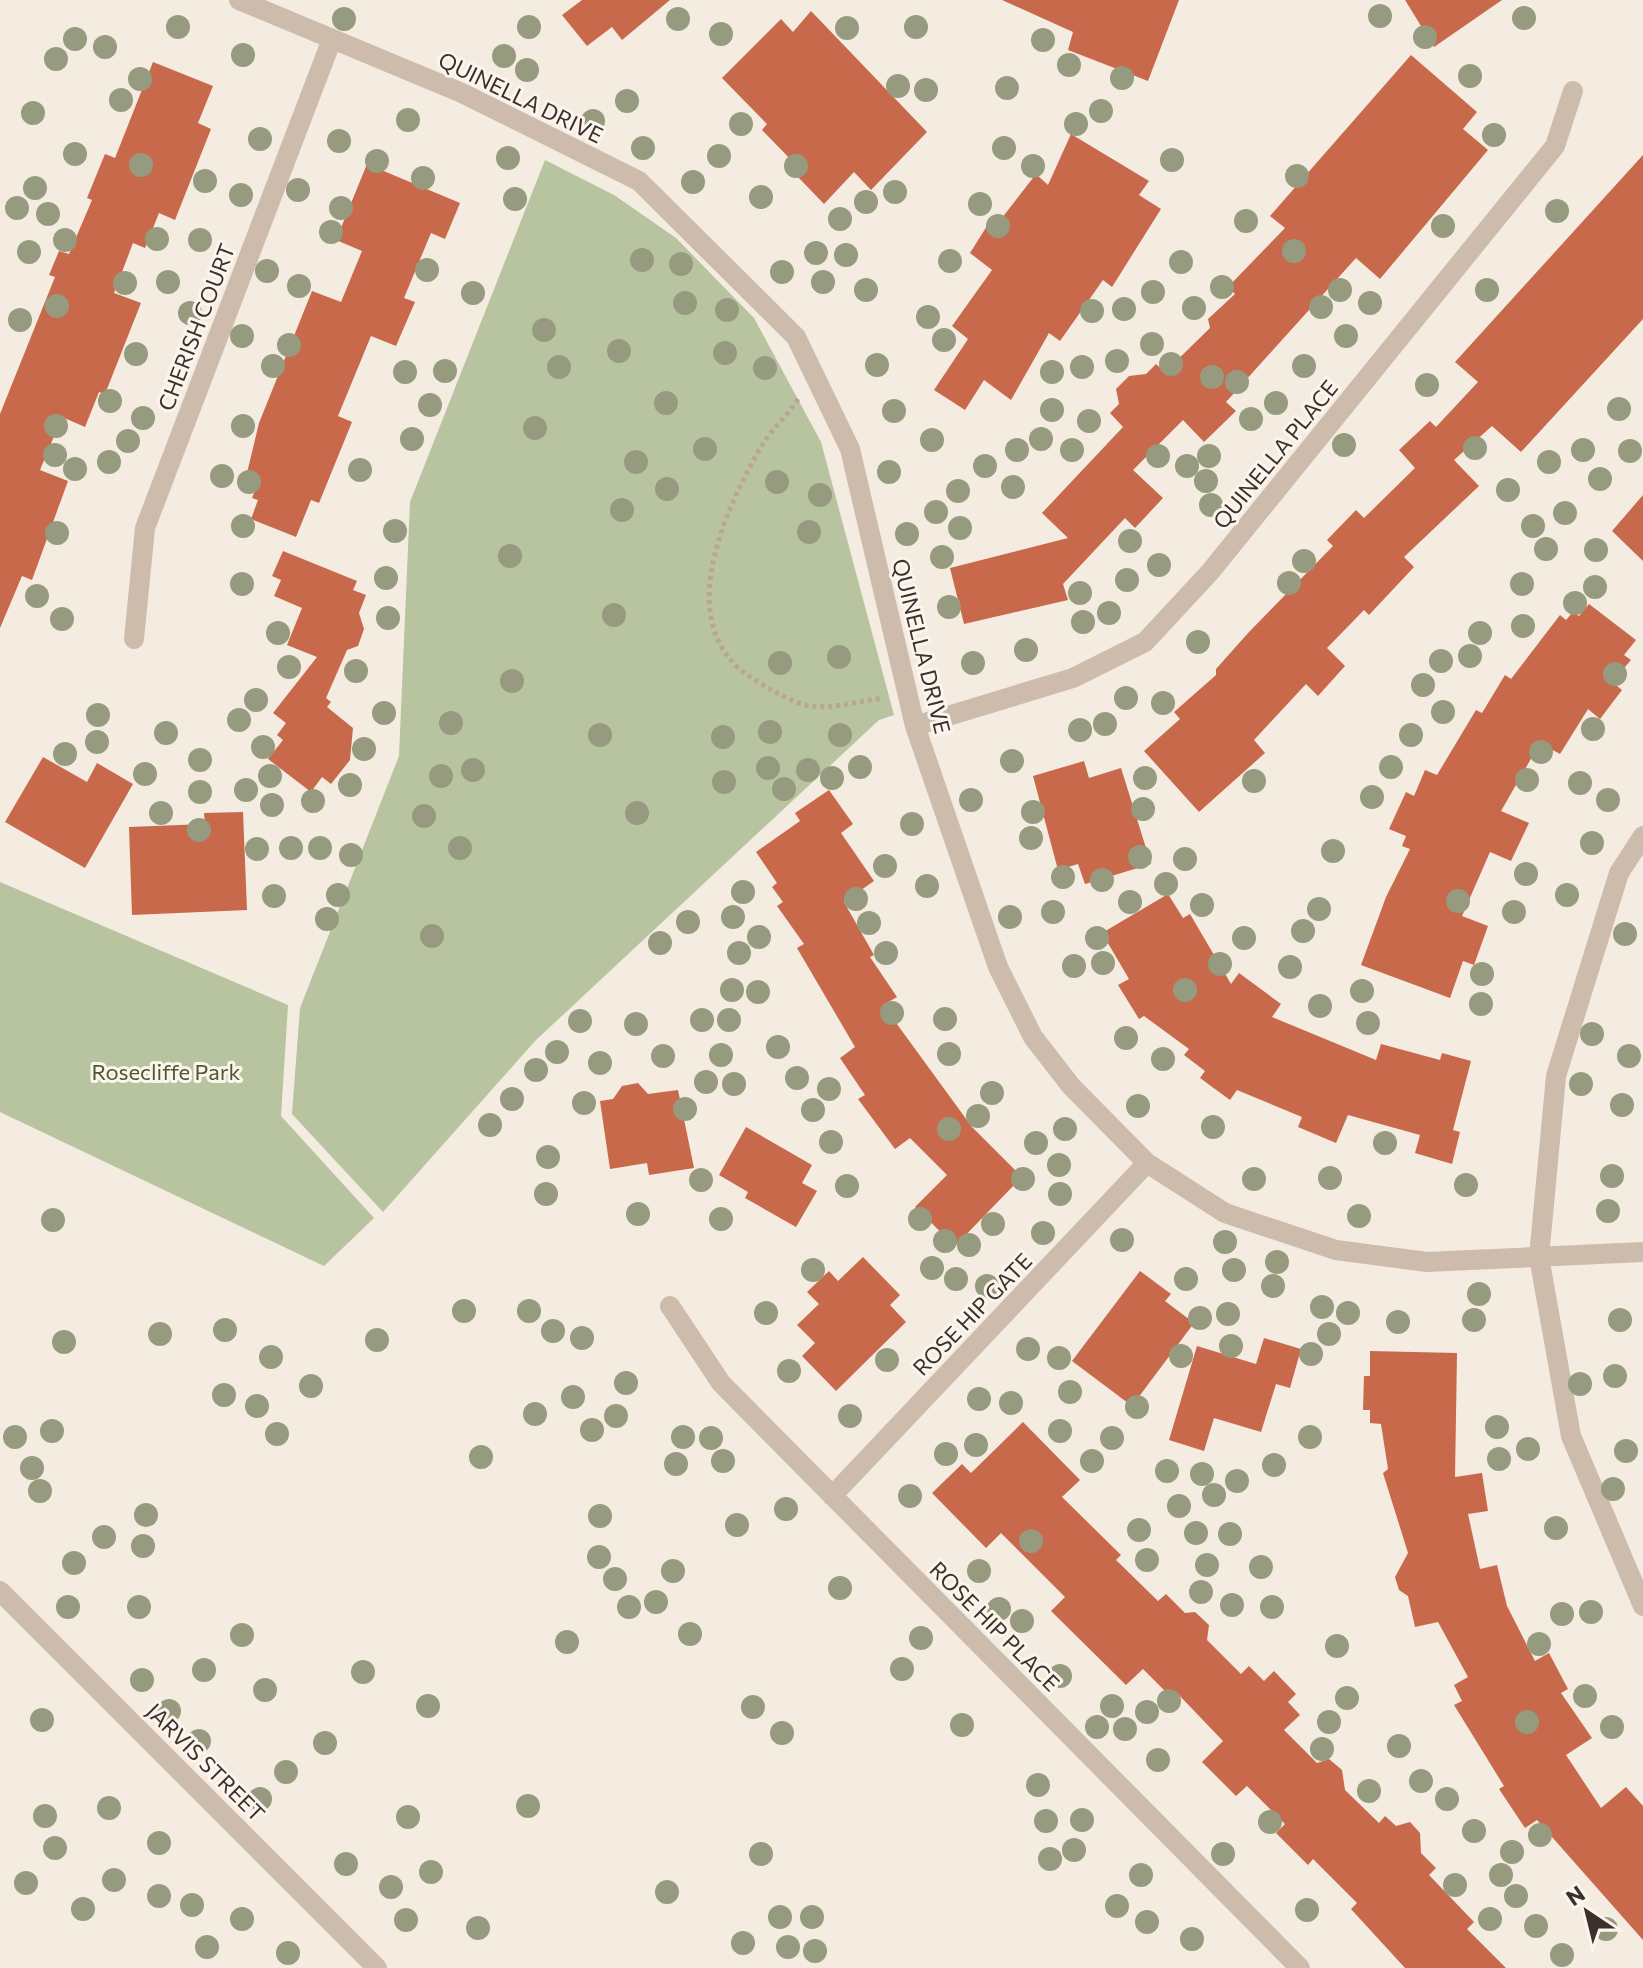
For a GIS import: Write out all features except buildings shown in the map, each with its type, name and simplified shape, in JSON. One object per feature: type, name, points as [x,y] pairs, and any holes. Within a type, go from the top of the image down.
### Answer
[{"type":"street","name":"QUINELLA DRIVE","points":[[239,0],[462,93],[639,181],[796,337],[850,449],[915,726],[998,967],[1033,1037],[1071,1086],[1147,1163],[1225,1213],[1336,1250],[1427,1262],[1643,1252]]},
{"type":"street","name":"CHERISH COURT","points":[[134,639],[145,528],[332,39]]},
{"type":"street","name":"QUINELLA PLACE","points":[[915,726],[1073,678],[1145,642],[1220,560],[1555,146],[1573,91]]},
{"type":"street","points":[[1643,836],[1619,873],[1556,1076],[1539,1257],[1571,1436],[1643,1606]]},
{"type":"street","name":"ROSE HIP GATE","points":[[832,1496],[1147,1163]]},
{"type":"street","name":"ROSE HIP PLACE","points":[[670,1306],[721,1383],[1300,1968]]},
{"type":"street","name":"JARVIS STREET","points":[[0,1591],[369,1965]]},
{"type":"path","points":[[814,375],[785,420],[766,439],[738,491],[719,540],[708,594],[709,617],[726,656],[738,669],[790,702],[816,709],[907,694]]},
{"type":"green space","name":"Rosecliffe Park","points":[[545,160],[614,195],[676,238],[754,318],[821,442],[894,715],[879,720],[535,1041],[383,1212],[292,1114],[300,1008],[399,756],[410,502]]},
{"type":"green space","name":"Rosecliffe Park","points":[[0,882],[288,1005],[281,1116],[374,1218],[324,1266],[0,1112]]}]
